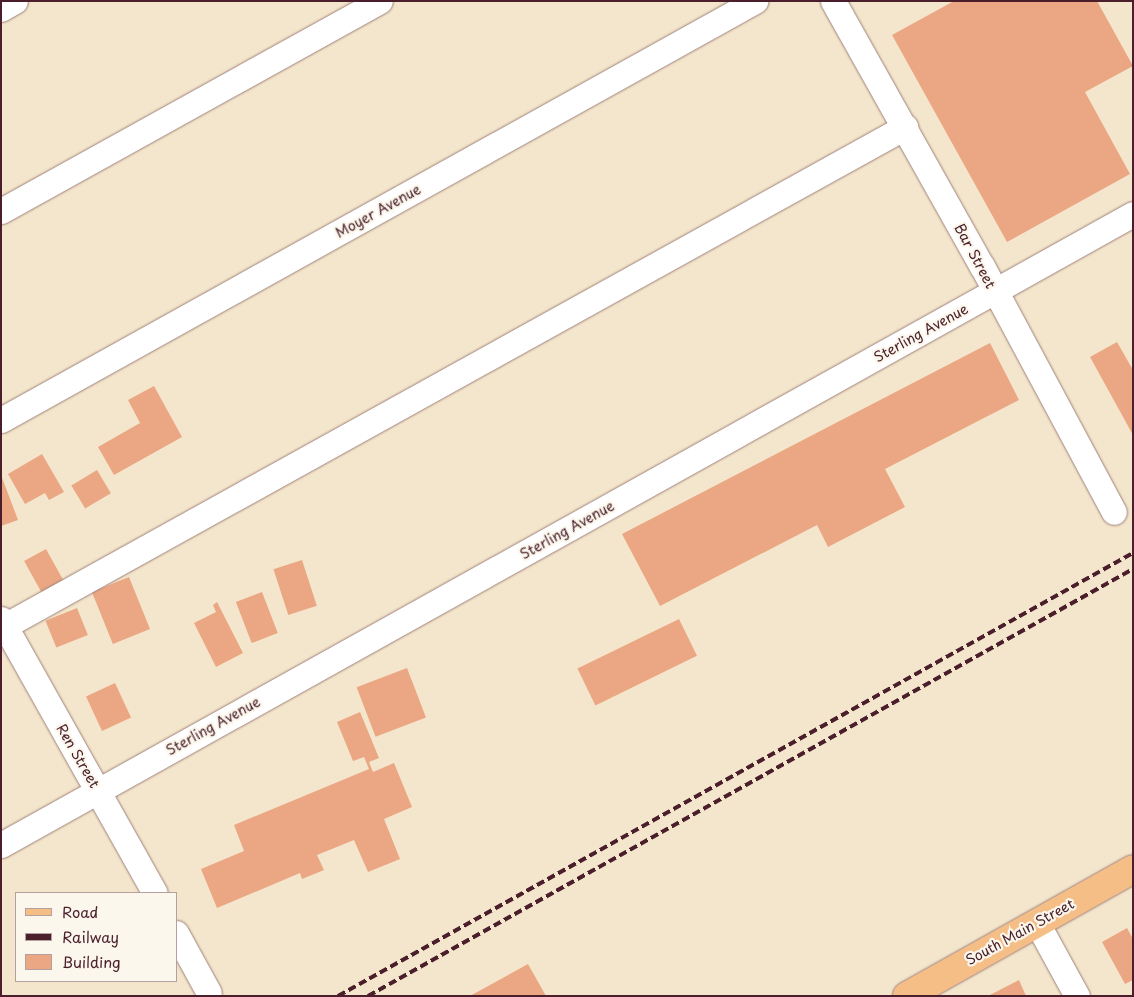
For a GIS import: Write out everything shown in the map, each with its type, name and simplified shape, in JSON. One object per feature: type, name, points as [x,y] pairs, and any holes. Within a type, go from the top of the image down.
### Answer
[{"type":"main road","name":"South Main Street","points":[[907,996],[1133,869]]},
{"type":"street","points":[[1,9],[15,1]]},
{"type":"street","points":[[1,211],[380,1]]},
{"type":"street","name":"Moyer Avenue","points":[[1,420],[755,1]]},
{"type":"street","name":"Bar Street","points":[[833,1],[905,127],[1114,512]]},
{"type":"street","points":[[3,624],[905,127]]},
{"type":"street","name":"Sterling Avenue","points":[[1,845],[1133,214]]},
{"type":"street","name":"Ren Street","points":[[3,624],[98,790],[153,892]]},
{"type":"street","points":[[1037,923],[1077,996]]},
{"type":"street","points":[[178,937],[209,993]]},
{"type":"building","points":[[954,1],[1097,1],[1133,66],[1085,92],[1130,174],[1007,242],[892,35]]},
{"type":"building","points":[[1117,342],[1133,370],[1133,435],[1090,357]]},
{"type":"building","points":[[990,343],[1019,400],[885,469],[905,507],[828,547],[817,525],[660,606],[622,534]]},
{"type":"building","points":[[154,386],[182,437],[114,475],[98,447],[140,423],[128,400]]},
{"type":"building","points":[[42,454],[64,492],[49,500],[45,493],[25,504],[8,474]]},
{"type":"building","points":[[97,470],[111,493],[85,509],[71,485]]},
{"type":"building","points":[[1,475],[18,520],[1,526]]},
{"type":"building","points":[[46,549],[64,582],[43,594],[24,561]]},
{"type":"building","points":[[302,560],[317,606],[288,615],[273,569]]},
{"type":"building","points":[[129,577],[150,629],[113,644],[92,592]]},
{"type":"building","points":[[262,592],[278,633],[252,643],[236,602]]},
{"type":"building","points":[[217,602],[243,653],[216,667],[194,623],[216,612],[213,605]]},
{"type":"building","points":[[77,608],[88,635],[56,648],[45,621]]},
{"type":"building","points":[[679,619],[697,656],[595,705],[577,669]]},
{"type":"building","points":[[407,668],[426,717],[376,737],[357,687]]},
{"type":"building","points":[[115,683],[131,717],[102,731],[86,697]]},
{"type":"building","points":[[360,712],[379,758],[369,762],[373,772],[394,763],[412,807],[384,819],[400,859],[368,872],[354,840],[317,855],[324,870],[302,879],[300,873],[217,908],[201,869],[244,851],[234,825],[369,769],[364,757],[353,761],[337,722]]},
{"type":"building","points":[[1127,928],[1133,939],[1133,980],[1125,984],[1102,942]]},
{"type":"building","points":[[528,964],[546,996],[470,996]]},
{"type":"building","points":[[1019,980],[1026,996],[988,996]]},
{"type":"railway","points":[[338,996],[1133,553]]},
{"type":"railway","points":[[368,996],[1133,569]]}]
